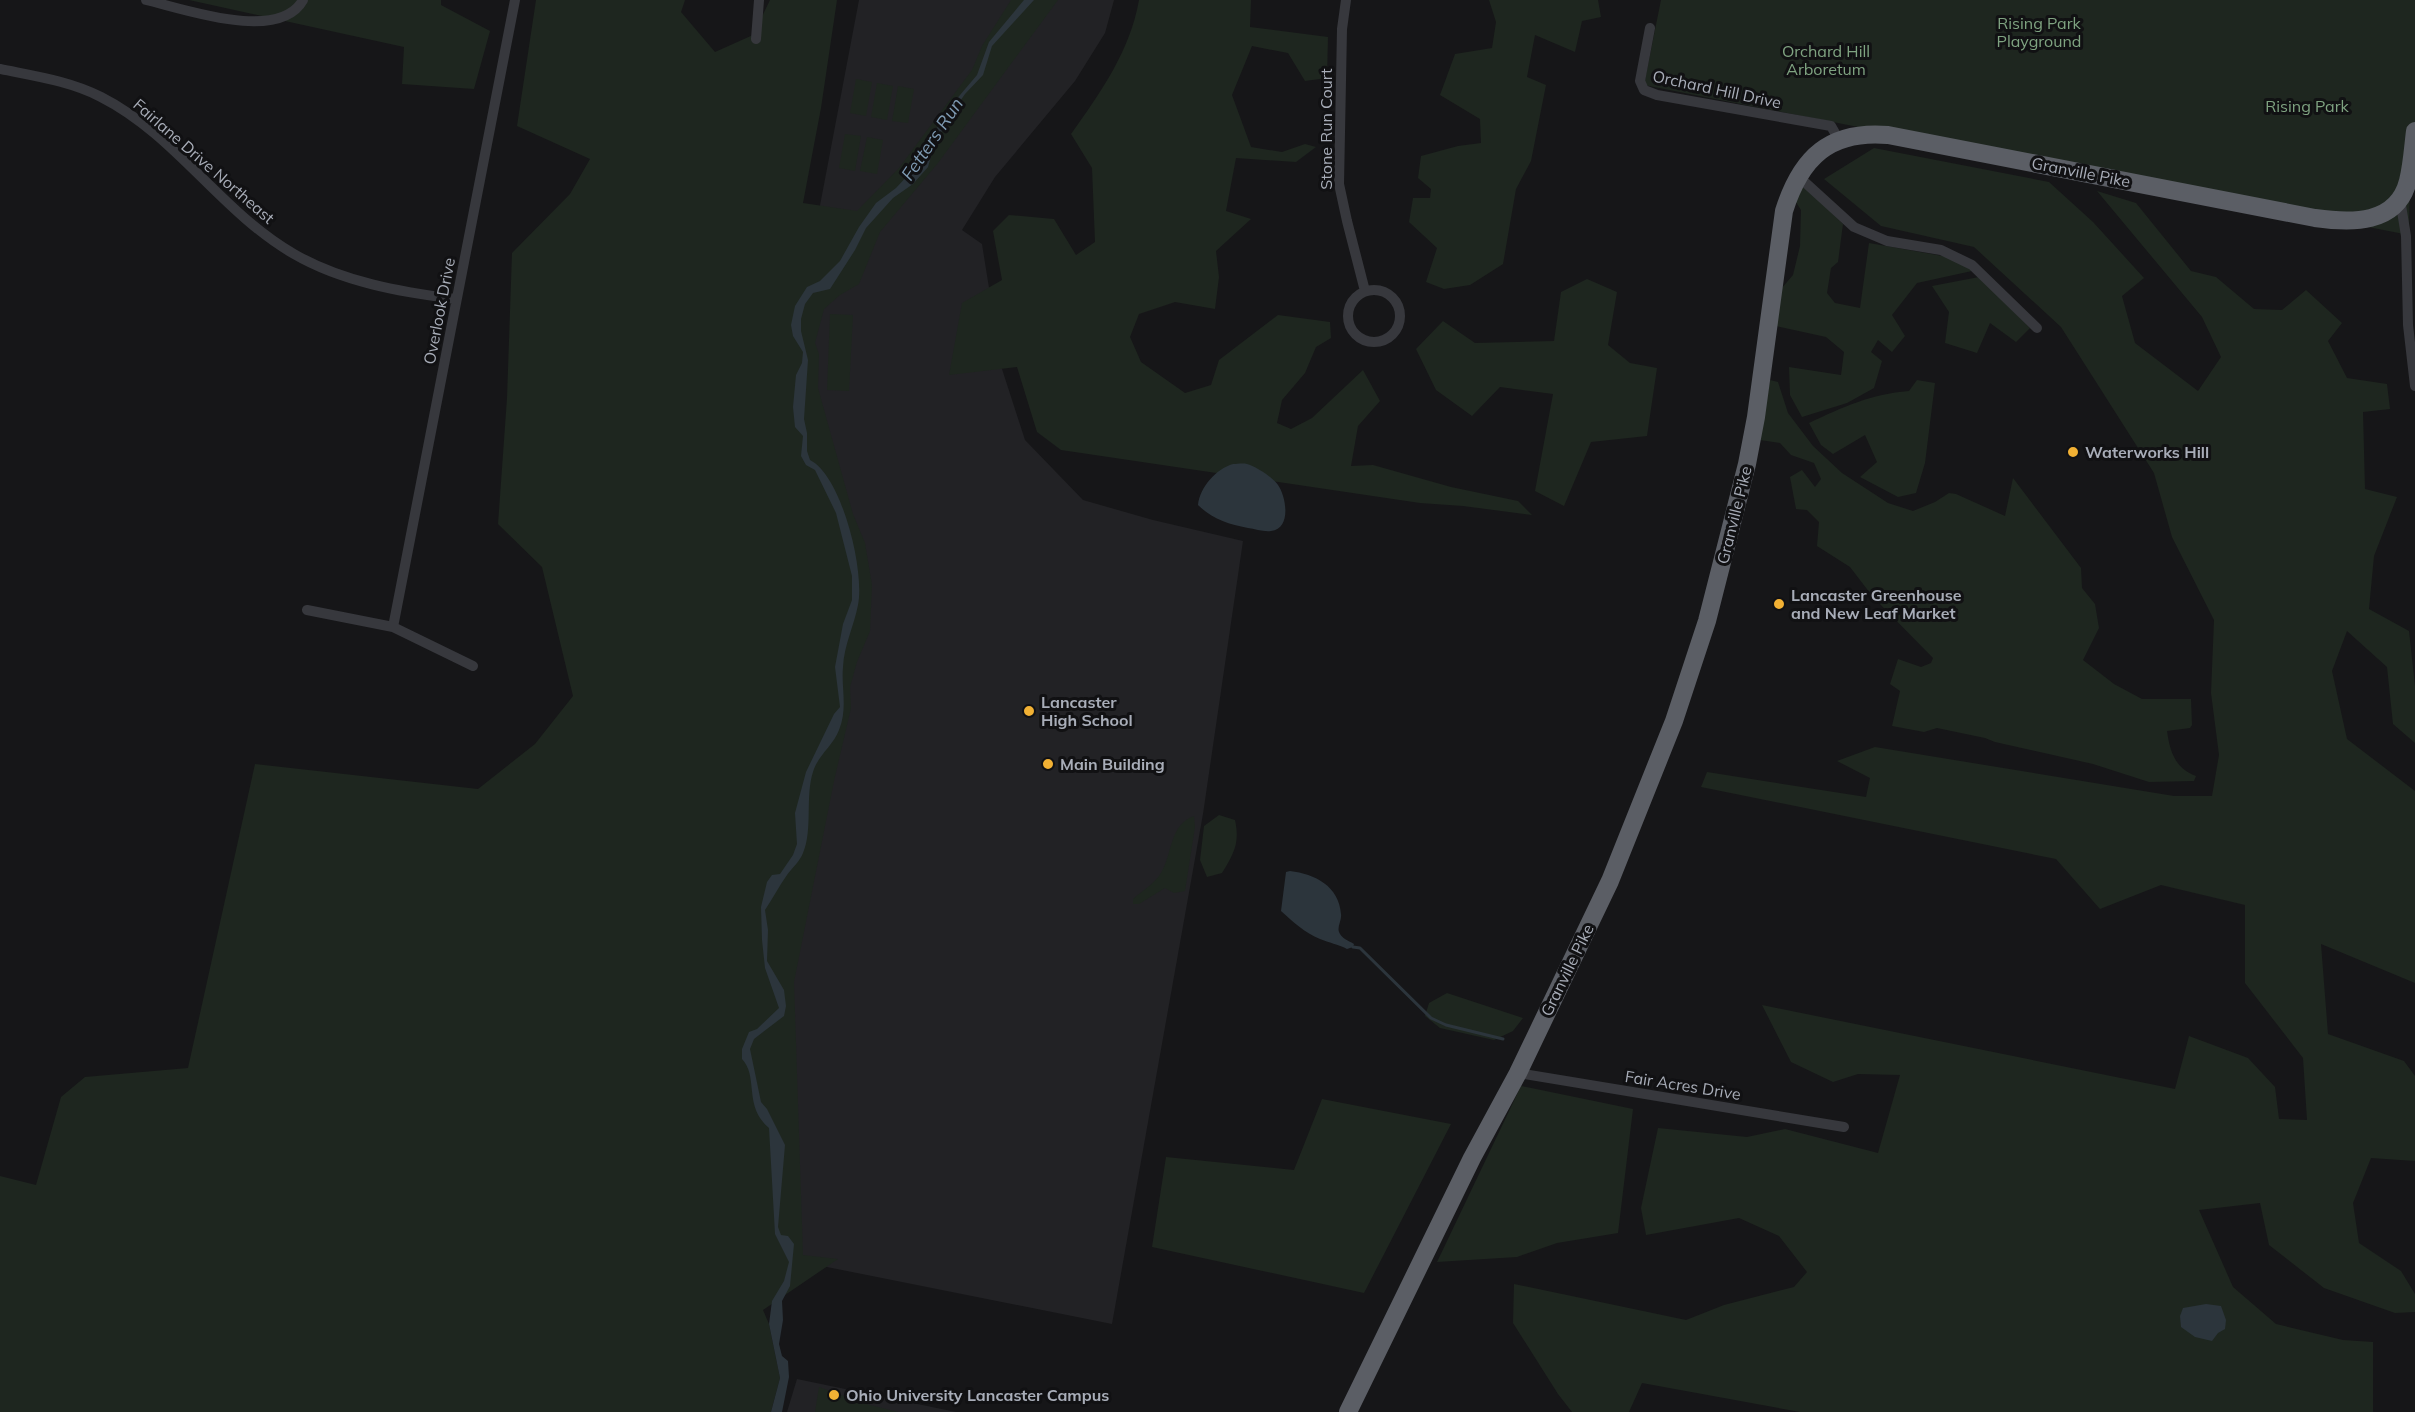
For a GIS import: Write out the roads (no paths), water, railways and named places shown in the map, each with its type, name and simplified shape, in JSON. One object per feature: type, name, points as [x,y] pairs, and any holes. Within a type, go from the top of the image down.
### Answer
[{"type":"highway","points":[[2400,199],[2408,181],[2415,130]]},
{"type":"highway","name":"Granville Pike","points":[[1348,1412],[1472,1158],[1518,1073],[1628,840],[1674,721],[1707,621],[1747,464],[1758,406],[1784,211],[1798,176],[1814,155],[1839,140],[1863,135],[1888,135],[2340,222],[2362,221],[2376,217],[2391,210],[2400,199]]},
{"type":"street","points":[[146,0],[252,22],[273,20],[284,16],[294,11],[303,0]]},
{"type":"street","name":"Overlook Drive","points":[[393,627],[515,0]]},
{"type":"street","points":[[756,39],[759,0]]},
{"type":"street","name":"Stone Run Court","points":[[1346,0],[1342,29],[1339,184],[1365,291]]},
{"type":"street","name":"Orchard Hill Drive","points":[[1650,28],[1640,81],[1644,90],[1657,95],[1831,126],[1839,140]]},
{"type":"street","name":"Fairlane Drive Northeast","points":[[0,69],[74,86],[120,107],[176,153],[242,218],[296,256],[322,268],[370,283],[455,299]]},
{"type":"street","points":[[1798,176],[1854,227],[1887,241],[1941,250],[1972,265],[2037,328]]},
{"type":"street","points":[[2400,199],[2406,236],[2415,386]]},
{"type":"street","points":[[1365,291],[1386,292],[1399,308],[1401,318],[1398,328],[1383,342],[1374,343],[1362,340],[1354,334],[1349,325],[1347,314],[1350,304],[1356,296],[1365,291]]},
{"type":"street","points":[[307,610],[393,627],[473,666]]},
{"type":"street","name":"Fair Acres Drive","points":[[1518,1073],[1844,1127]]},
{"type":"water","name":"Fetters Run","points":[[1024,0],[1034,0],[992,46],[983,75],[954,110],[935,143],[928,167],[913,184],[893,198],[866,228],[830,289],[813,293],[805,304],[801,319],[801,331],[808,360],[804,419],[807,451],[810,460],[822,469],[841,504],[854,548],[859,590],[858,605],[844,659],[842,722],[836,736],[813,772],[809,792],[808,834],[803,853],[765,910],[768,930],[767,961],[784,990],[786,1006],[784,1016],[754,1039],[750,1049],[761,1102],[767,1109],[785,1145],[778,1227],[781,1235],[788,1236],[794,1244],[790,1286],[782,1301],[783,1320],[779,1344],[782,1356],[788,1361],[789,1377],[782,1412],[771,1412],[780,1378],[769,1324],[772,1301],[784,1281],[789,1262],[775,1234],[769,1128],[756,1110],[750,1074],[742,1059],[742,1049],[749,1032],[757,1029],[779,1008],[765,968],[761,907],[767,882],[772,875],[780,874],[793,855],[797,844],[795,813],[806,772],[834,714],[840,707],[835,667],[843,624],[852,600],[852,576],[836,513],[815,470],[806,465],[801,456],[803,436],[795,427],[793,407],[796,375],[802,363],[803,352],[793,336],[791,325],[795,306],[807,287],[820,281],[840,261],[876,203],[896,188],[910,173],[949,108],[977,75],[989,42]]},
{"type":"water","points":[[1233,464],[1255,467],[1276,482],[1285,504],[1285,518],[1278,529],[1265,531],[1234,525],[1215,517],[1198,505],[1205,485],[1215,474]]},
{"type":"water","points":[[1286,872],[1308,875],[1331,889],[1339,904],[1341,916],[1339,932],[1343,938],[1354,944],[1353,947],[1347,949],[1314,936],[1281,911]]},
{"type":"water","points":[[2206,1304],[2221,1306],[2226,1320],[2225,1329],[2218,1333],[2212,1341],[2195,1337],[2181,1327],[2180,1316],[2183,1308]]},
{"type":"waterway","points":[[1353,947],[1360,948],[1431,1018],[1446,1025],[1503,1039]]},
{"type":"place","name":"Waterworks Hill","points":[[2073,452]]},
{"type":"place","name":"Lancaster Greenhouse and New Leaf Market","points":[[1779,604]]},
{"type":"place","name":"Lancaster High School","points":[[1029,711]]},
{"type":"place","name":"Main Building","points":[[1048,764]]},
{"type":"place","name":"Ohio University Lancaster Campus","points":[[834,1395]]},
{"type":"park label","name":"Rising Park Playground","points":[[2039,32]]},
{"type":"park label","name":"Orchard Hill Arboretum","points":[[1826,60]]},
{"type":"park label","name":"Rising Park","points":[[2307,106]]}]
